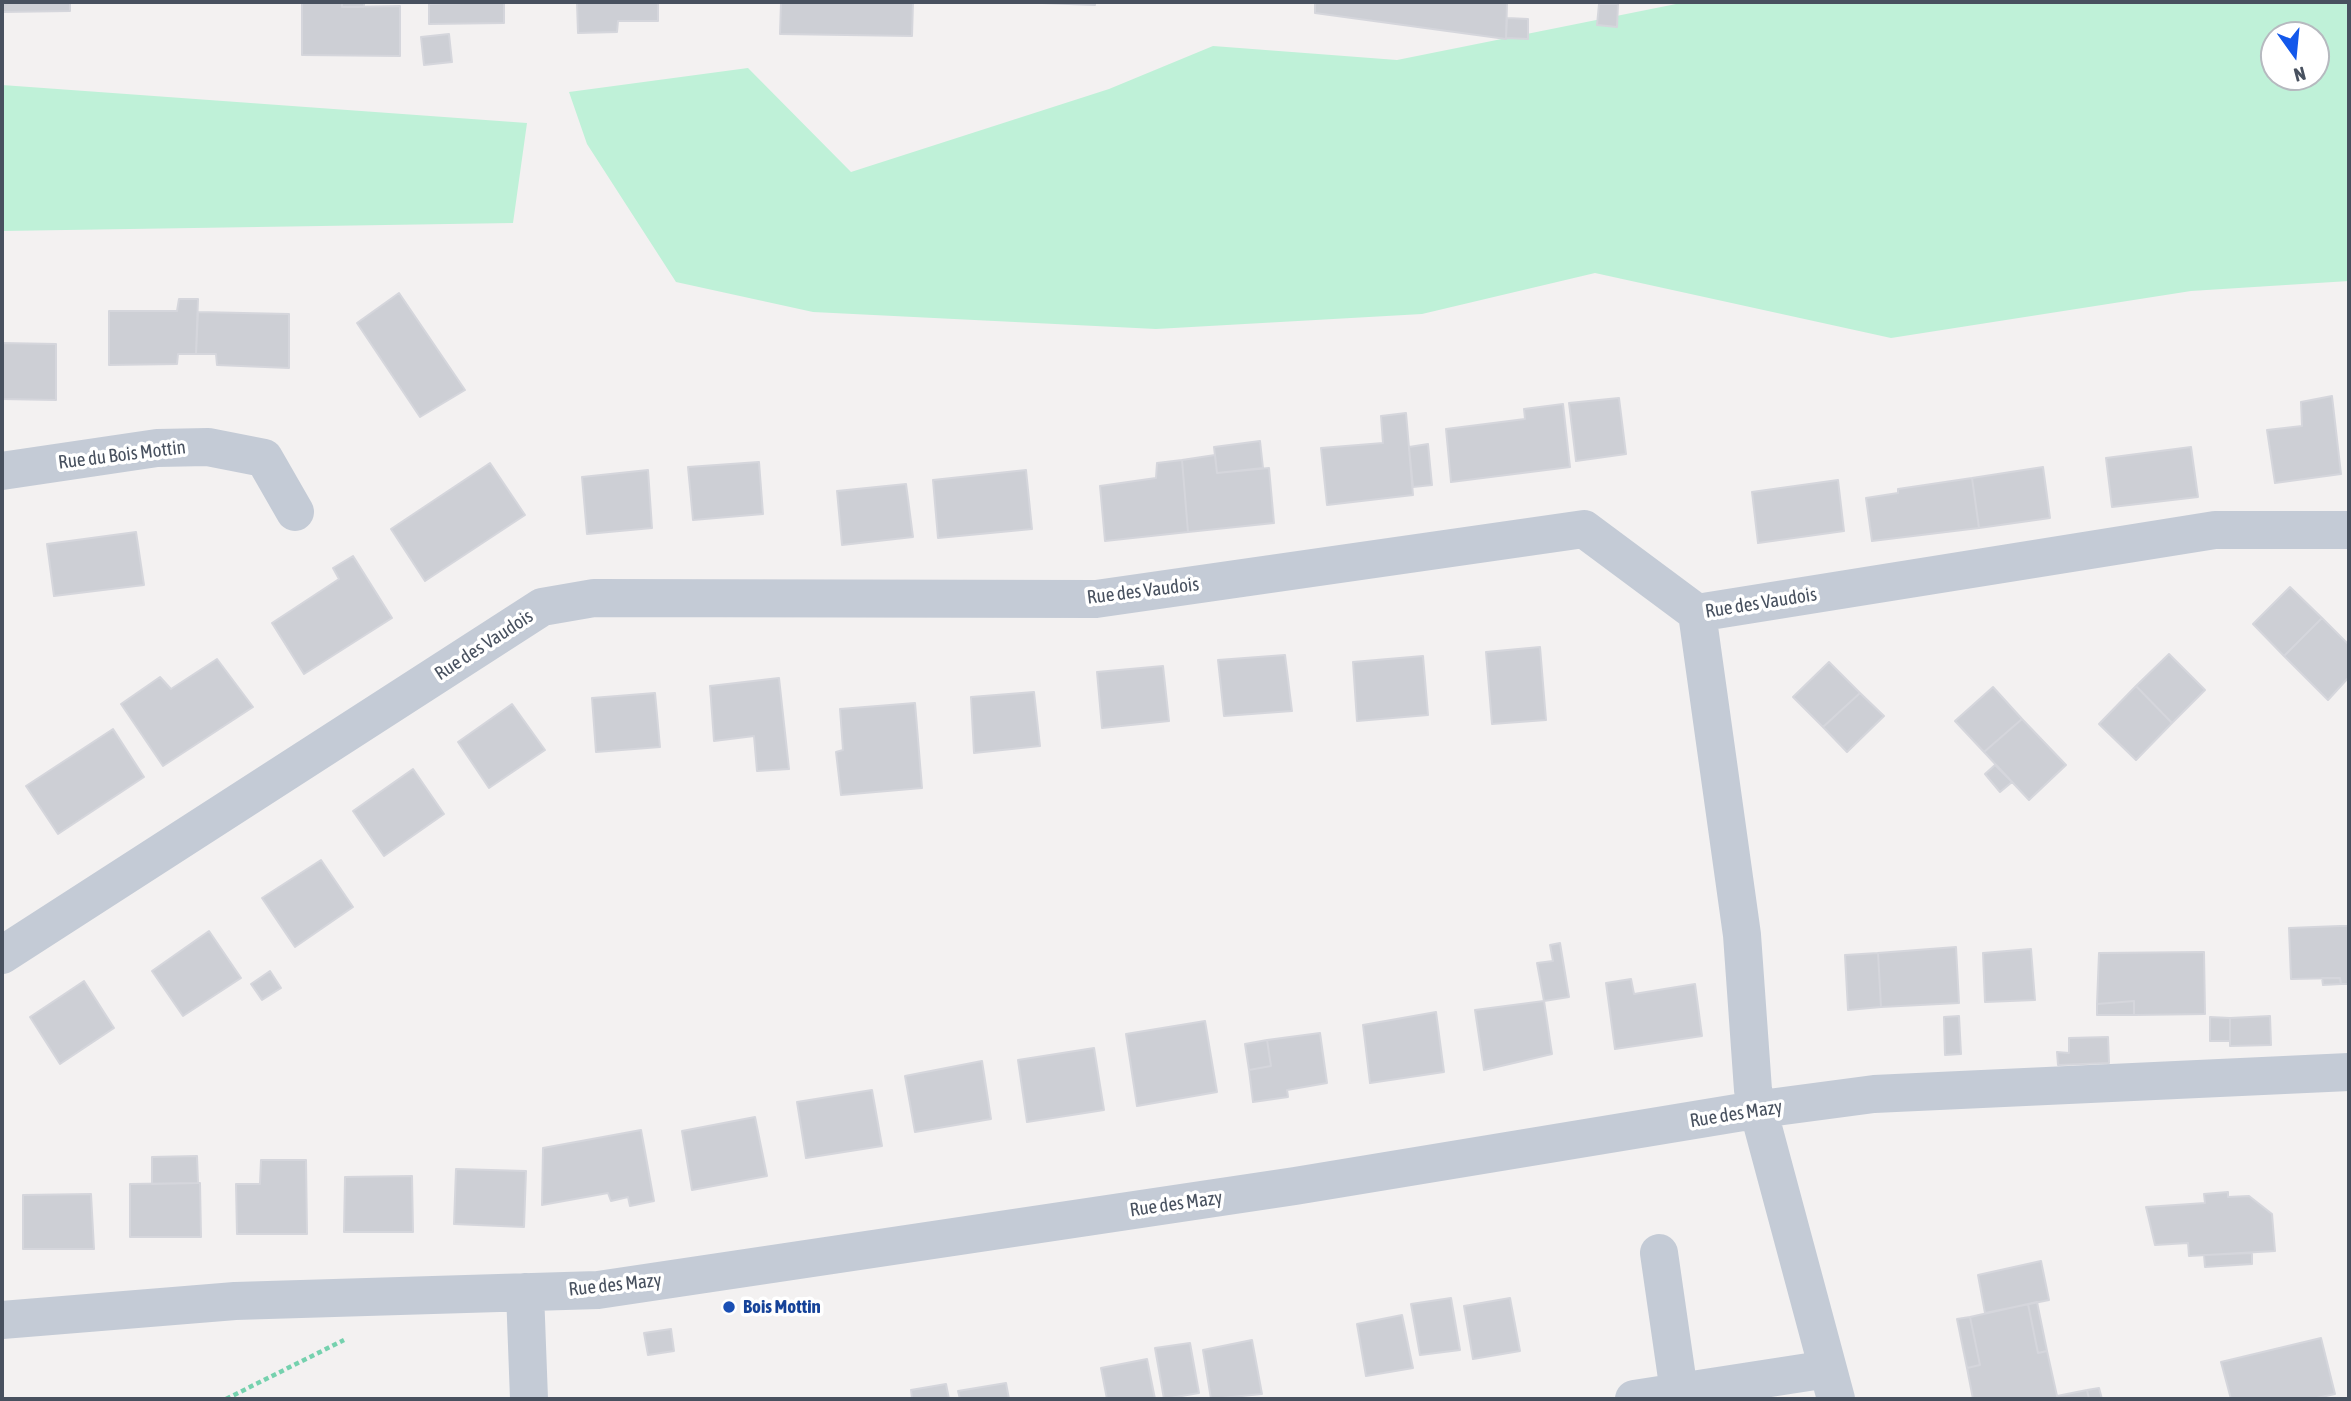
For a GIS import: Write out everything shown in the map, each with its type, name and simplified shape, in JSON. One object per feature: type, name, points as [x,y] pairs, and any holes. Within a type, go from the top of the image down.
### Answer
[{"type":"street","name":"Rue du Bois Mottin","points":[[2,471],[157,448],[208,447],[264,458],[295,512]]},
{"type":"street","name":"Rue des Vaudois","points":[[2,956],[542,607],[594,598],[1096,599],[1584,529],[1697,613],[2216,530],[2349,530]]},
{"type":"street","points":[[1634,1399],[1679,1392],[1832,1384],[1761,1109],[1753,1090],[1742,935],[1697,613]]},
{"type":"street","name":"Rue des Mazy","points":[[2,1320],[235,1301],[525,1292],[625,1286],[1295,1186],[1761,1109],[1874,1094],[2349,1072]]},
{"type":"street","points":[[1659,1254],[1679,1392]]},
{"type":"street","points":[[525,1292],[529,1399]]},
{"type":"path","points":[[226,1399],[348,1338]]},
{"type":"green space","points":[[1686,2],[2349,2],[2349,281],[2191,291],[1891,338],[1595,273],[1422,314],[1156,329],[813,312],[676,282],[587,144],[569,92],[748,68],[851,172],[1109,89],[1213,46],[1397,60]]},
{"type":"green space","points":[[2,85],[527,123],[513,223],[2,231]]},
{"type":"building","points":[[2,2],[70,2],[70,11],[2,12]]},
{"type":"building","points":[[302,2],[342,2],[342,7],[400,6],[400,56],[302,55]]},
{"type":"building","points":[[342,2],[364,2],[364,7],[342,7]]},
{"type":"building","points":[[504,2],[504,23],[429,24],[429,4]]},
{"type":"building","points":[[577,2],[658,2],[658,21],[618,21],[617,32],[578,33]]},
{"type":"building","points":[[781,2],[913,2],[912,36],[780,34]]},
{"type":"building","points":[[1016,2],[1095,2],[1095,5]]},
{"type":"building","points":[[1315,2],[1507,2],[1506,39],[1315,13]]},
{"type":"building","points":[[1599,4],[1618,4],[1617,27],[1597,25]]},
{"type":"building","points":[[1507,18],[1528,19],[1528,39],[1506,38]]},
{"type":"building","points":[[449,34],[452,62],[424,65],[421,37]]},
{"type":"building","points":[[399,293],[465,390],[420,417],[357,323]]},
{"type":"building","points":[[179,299],[198,299],[196,354],[178,354],[177,364],[109,365],[109,311],[177,311]]},
{"type":"building","points":[[198,312],[289,314],[289,368],[217,365],[216,354],[196,354]]},
{"type":"building","points":[[2,343],[56,344],[56,400],[2,399]]},
{"type":"building","points":[[2332,396],[2341,474],[2275,483],[2267,430],[2302,426],[2301,402]]},
{"type":"building","points":[[1619,398],[1626,454],[1576,461],[1569,403]]},
{"type":"building","points":[[1563,404],[1570,467],[1451,482],[1446,429],[1525,419],[1524,409]]},
{"type":"building","points":[[1406,413],[1413,495],[1327,505],[1321,448],[1383,443],[1381,416]]},
{"type":"building","points":[[1260,441],[1263,468],[1217,473],[1214,447]]},
{"type":"building","points":[[1428,444],[1432,485],[1413,487],[1409,447]]},
{"type":"building","points":[[2191,447],[2198,497],[2112,507],[2106,458]]},
{"type":"building","points":[[1215,455],[1217,473],[1269,468],[1274,523],[1188,532],[1182,460]]},
{"type":"building","points":[[1182,460],[1188,532],[1105,541],[1100,486],[1156,478],[1157,463]]},
{"type":"building","points":[[759,462],[763,514],[693,520],[688,467]]},
{"type":"building","points":[[490,463],[525,515],[425,581],[391,529]]},
{"type":"building","points":[[2043,467],[2050,518],[1979,528],[1972,478]]},
{"type":"building","points":[[648,470],[652,528],[587,534],[582,477]]},
{"type":"building","points":[[1026,470],[1032,529],[938,538],[933,480]]},
{"type":"building","points":[[1972,478],[1979,528],[1872,541],[1866,498],[1898,493],[1898,489]]},
{"type":"building","points":[[1838,480],[1844,531],[1758,543],[1752,492]]},
{"type":"building","points":[[906,484],[913,537],[842,545],[837,491]]},
{"type":"building","points":[[136,532],[144,585],[54,596],[47,544]]},
{"type":"building","points":[[353,556],[392,618],[304,674],[272,623],[339,579],[333,568]]},
{"type":"building","points":[[2290,587],[2322,618],[2284,656],[2253,624]]},
{"type":"building","points":[[2322,618],[2349,645],[2349,677],[2328,700],[2284,656]]},
{"type":"building","points":[[1540,647],[1546,720],[1492,724],[1486,652]]},
{"type":"building","points":[[2169,654],[2205,690],[2172,723],[2136,686]]},
{"type":"building","points":[[1285,655],[1292,711],[1224,716],[1218,660]]},
{"type":"building","points":[[1423,656],[1428,715],[1357,721],[1353,662]]},
{"type":"building","points":[[217,659],[253,707],[163,766],[121,704],[160,677],[171,689]]},
{"type":"building","points":[[1829,662],[1860,693],[1823,727],[1793,697]]},
{"type":"building","points":[[1163,666],[1169,721],[1102,728],[1097,672]]},
{"type":"building","points":[[779,678],[789,769],[757,771],[754,736],[714,741],[710,686]]},
{"type":"building","points":[[2136,686],[2172,723],[2136,760],[2099,724]]},
{"type":"building","points":[[1993,687],[2022,719],[1984,752],[1955,721]]},
{"type":"building","points":[[1034,692],[1040,746],[974,753],[971,697]]},
{"type":"building","points":[[655,693],[660,747],[596,752],[592,698]]},
{"type":"building","points":[[1860,693],[1884,716],[1847,752],[1823,727]]},
{"type":"building","points":[[915,703],[922,788],[841,795],[836,752],[843,750],[840,709]]},
{"type":"building","points":[[512,704],[545,750],[489,788],[458,742]]},
{"type":"building","points":[[2022,719],[2066,765],[2029,800],[1984,752]]},
{"type":"building","points":[[113,729],[144,777],[58,834],[26,786]]},
{"type":"building","points":[[1995,765],[2012,782],[2000,792],[1985,774]]},
{"type":"building","points":[[413,769],[444,814],[384,856],[353,811]]},
{"type":"building","points":[[321,860],[353,907],[295,947],[262,898]]},
{"type":"building","points":[[2349,926],[2349,984],[2341,984],[2340,978],[2291,979],[2289,928]]},
{"type":"building","points":[[209,931],[241,978],[183,1016],[152,971]]},
{"type":"building","points":[[1560,943],[1569,997],[1544,1001],[1537,963],[1553,961],[1550,945]]},
{"type":"building","points":[[1956,947],[1959,1003],[1881,1007],[1878,953]]},
{"type":"building","points":[[2031,949],[2035,1000],[1985,1002],[1983,953]]},
{"type":"building","points":[[2204,952],[2205,1014],[2134,1015],[2134,1001],[2097,1004],[2099,953]]},
{"type":"building","points":[[1878,953],[1881,1007],[1848,1010],[1845,955]]},
{"type":"building","points":[[270,971],[281,988],[262,1000],[251,984]]},
{"type":"building","points":[[2322,978],[2340,978],[2341,984],[2323,985]]},
{"type":"building","points":[[1631,979],[1634,994],[1695,984],[1702,1036],[1615,1049],[1606,983]]},
{"type":"building","points":[[84,981],[114,1028],[60,1064],[30,1017]]},
{"type":"building","points":[[1544,1001],[1552,1054],[1484,1070],[1475,1010]]},
{"type":"building","points":[[2134,1001],[2134,1015],[2097,1015],[2097,1004]]},
{"type":"building","points":[[1436,1012],[1444,1072],[1370,1083],[1363,1025]]},
{"type":"building","points":[[1959,1016],[1961,1054],[1945,1055],[1944,1017]]},
{"type":"building","points":[[2270,1016],[2271,1045],[2230,1046],[2230,1018]]},
{"type":"building","points":[[2210,1017],[2230,1018],[2230,1041],[2210,1041]]},
{"type":"building","points":[[1205,1021],[1217,1092],[1137,1106],[1126,1034]]},
{"type":"building","points":[[1320,1033],[1327,1083],[1287,1090],[1288,1097],[1253,1102],[1249,1070],[1271,1066],[1267,1040]]},
{"type":"building","points":[[2108,1037],[2109,1063],[2058,1065],[2057,1052],[2069,1053],[2069,1038]]},
{"type":"building","points":[[1267,1040],[1271,1066],[1249,1070],[1245,1044]]},
{"type":"building","points":[[1094,1048],[1104,1110],[1027,1122],[1018,1060]]},
{"type":"building","points":[[982,1061],[991,1119],[915,1132],[905,1076]]},
{"type":"building","points":[[872,1090],[882,1146],[806,1158],[797,1102]]},
{"type":"building","points":[[755,1117],[767,1176],[692,1190],[682,1131]]},
{"type":"building","points":[[641,1130],[654,1201],[630,1206],[628,1197],[611,1201],[608,1193],[542,1205],[543,1148]]},
{"type":"building","points":[[197,1156],[198,1183],[152,1184],[152,1157]]},
{"type":"building","points":[[261,1160],[306,1160],[307,1234],[237,1234],[236,1184],[260,1184]]},
{"type":"building","points":[[456,1169],[526,1171],[524,1227],[454,1224]]},
{"type":"building","points":[[412,1176],[413,1232],[344,1232],[345,1177]]},
{"type":"building","points":[[200,1183],[201,1237],[130,1237],[130,1184]]},
{"type":"building","points":[[2228,1192],[2228,1197],[2249,1196],[2272,1214],[2275,1251],[2189,1256],[2188,1243],[2155,1245],[2146,1207],[2205,1203],[2204,1194]]},
{"type":"building","points":[[91,1194],[94,1249],[23,1249],[23,1195]]},
{"type":"building","points":[[2252,1253],[2252,1264],[2205,1267],[2204,1255]]},
{"type":"building","points":[[2041,1261],[2049,1300],[1985,1313],[1978,1275]]},
{"type":"building","points":[[1451,1298],[1460,1350],[1420,1355],[1411,1304]]},
{"type":"building","points":[[1510,1298],[1520,1351],[1473,1359],[1464,1306]]},
{"type":"building","points":[[2037,1302],[2047,1351],[2038,1353],[2028,1304]]},
{"type":"building","points":[[2028,1304],[2038,1353],[2047,1351],[2057,1396],[2087,1390],[2089,1399],[1973,1399],[1967,1368],[1980,1365],[1970,1317]]},
{"type":"building","points":[[1402,1315],[1413,1368],[1366,1376],[1357,1324]]},
{"type":"building","points":[[1970,1317],[1980,1365],[1967,1368],[1957,1319]]},
{"type":"building","points":[[671,1329],[674,1351],[648,1355],[644,1333]]},
{"type":"building","points":[[2321,1338],[2335,1394],[2312,1399],[2231,1399],[2221,1362]]},
{"type":"building","points":[[1252,1340],[1262,1394],[1211,1399],[1203,1350]]},
{"type":"building","points":[[1190,1343],[1199,1393],[1164,1399],[1155,1348]]},
{"type":"building","points":[[1147,1359],[1155,1399],[1107,1399],[1101,1368]]},
{"type":"building","points":[[1006,1383],[1009,1399],[960,1399],[958,1391]]},
{"type":"building","points":[[946,1384],[949,1399],[912,1399],[911,1390]]},
{"type":"building","points":[[2099,1388],[2102,1399],[2089,1399],[2087,1390]]},
{"type":"place","name":"Bois Mottin","points":[[729,1307]]}]
